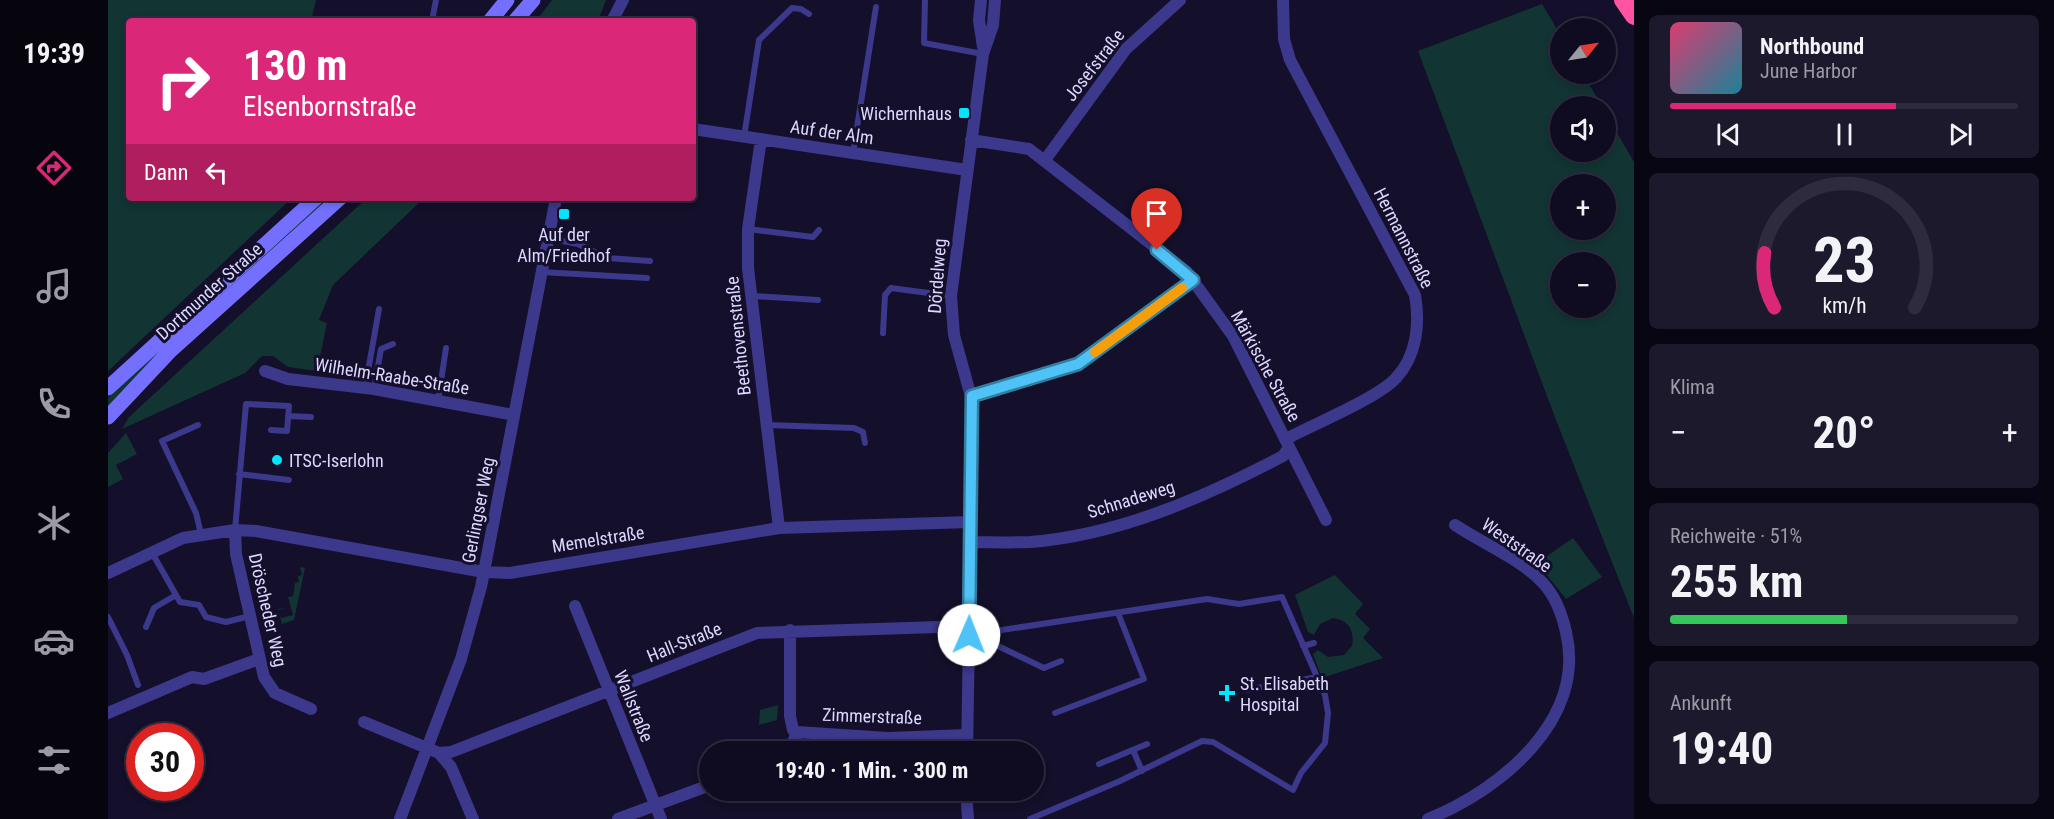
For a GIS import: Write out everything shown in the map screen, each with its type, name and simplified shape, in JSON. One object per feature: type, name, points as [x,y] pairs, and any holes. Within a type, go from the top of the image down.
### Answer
[{"type":"highway","points":[[1623,0],[1634,16]]},
{"type":"main road","points":[[492,18],[507,0]]},
{"type":"main road","points":[[518,18],[533,0]]},
{"type":"main road","name":"Dortmunder Straße","points":[[108,388],[313,201]]},
{"type":"main road","name":"Dortmunder Straße","points":[[108,417],[169,352],[337,201]]},
{"type":"street","points":[[614,18],[623,0]]},
{"type":"street","name":"Dördelweg","points":[[981,0],[983,52]]},
{"type":"street","name":"Dördelweg","points":[[967,741],[972,396],[954,335],[951,296],[983,52],[993,25],[995,0]]},
{"type":"street","name":"Josefstraße","points":[[1045,160],[1126,49],[1180,0]]},
{"type":"street","name":"Hermannstraße","points":[[1283,0],[1284,39],[1290,60],[1415,295],[1418,314],[1416,335],[1409,357],[1396,378],[1377,392],[1288,443]]},
{"type":"street","name":"Auf der Alm","points":[[696,129],[967,170]]},
{"type":"street","name":"Beethovenstraße","points":[[761,140],[748,229],[751,296],[779,528]]},
{"type":"street","name":"Märkische Straße","points":[[971,140],[1029,149],[1186,271],[1233,336],[1326,520]]},
{"type":"street","name":"Gerlingser Weg","points":[[400,819],[461,659],[484,572],[555,201]]},
{"type":"street","points":[[972,396],[1078,364],[1193,280]]},
{"type":"street","name":"Wilhelm-Raabe-Straße","points":[[266,371],[288,379],[370,389],[514,415]]},
{"type":"street","name":"Schnadeweg","points":[[970,542],[1032,542],[1112,527],[1219,488],[1283,456],[1288,443]]},
{"type":"street","name":"Memelstraße","points":[[108,573],[152,551],[201,534],[235,530],[256,531],[484,572],[510,573],[779,528],[970,522]]},
{"type":"street","name":"Weststraße","points":[[1428,819],[1477,796],[1504,776],[1549,725],[1568,680],[1570,647],[1561,611],[1553,596],[1542,582],[1490,544],[1455,525]]},
{"type":"street","name":"Dröscheder Weg","points":[[235,530],[236,554],[264,677],[275,693],[311,709]]},
{"type":"street","name":"Wallstraße","points":[[575,606],[661,819]]},
{"type":"street","points":[[790,630],[790,716],[793,730]]},
{"type":"street","name":"Hall-Straße","points":[[439,753],[451,752],[744,638],[771,631],[969,630]]},
{"type":"street","points":[[108,713],[192,677],[204,679],[259,659]]},
{"type":"street","points":[[363,722],[439,753],[451,766],[473,819]]},
{"type":"street","name":"Zimmerstraße","points":[[793,741],[797,732],[888,738],[967,735]]},
{"type":"street","points":[[618,819],[699,788]]},
{"type":"street","points":[[967,801],[968,819]]},
{"type":"lane","points":[[433,18],[436,0]]},
{"type":"lane","points":[[925,0],[924,43],[983,52]]},
{"type":"lane","points":[[853,153],[876,7]]},
{"type":"lane","points":[[744,137],[759,40],[792,8],[801,9],[809,14]]},
{"type":"lane","points":[[748,229],[813,237],[819,230]]},
{"type":"lane","points":[[547,238],[578,244],[607,258],[650,261]]},
{"type":"lane","points":[[540,272],[647,278]]},
{"type":"lane","points":[[883,333],[885,295],[891,288],[951,296]]},
{"type":"lane","points":[[751,296],[818,300]]},
{"type":"lane","points":[[370,389],[379,309]]},
{"type":"lane","points":[[370,389],[381,349],[393,344]]},
{"type":"lane","points":[[438,402],[446,348]]},
{"type":"lane","points":[[235,530],[246,404],[289,406],[287,431],[271,430]]},
{"type":"lane","points":[[288,416],[311,417]]},
{"type":"lane","points":[[198,425],[162,441],[195,513],[201,534]]},
{"type":"lane","points":[[766,425],[854,428],[863,432],[865,443]]},
{"type":"lane","points":[[239,474],[289,480]]},
{"type":"lane","points":[[152,551],[180,602],[199,605],[206,617],[226,622],[250,616]]},
{"type":"lane","points":[[146,627],[154,608],[176,595]]},
{"type":"lane","points":[[969,630],[1000,631],[1207,599],[1239,604],[1282,597],[1318,677],[1328,713],[1325,743],[1301,773],[1293,790],[1213,742],[1202,741],[1142,771],[1030,819]]},
{"type":"lane","points":[[1055,713],[1144,679],[1118,614]]},
{"type":"lane","points":[[108,617],[127,655],[138,685]]},
{"type":"lane","points":[[1000,631],[994,641],[998,646],[1044,668],[1061,661]]},
{"type":"lane","points":[[1303,646],[1314,644]]},
{"type":"lane","points":[[1245,690],[1318,677]]},
{"type":"lane","points":[[1099,764],[1147,744]]},
{"type":"lane","points":[[1133,750],[1142,771]]},
{"type":"green space","points":[[108,0],[316,0],[312,18],[126,18],[126,201],[289,201],[108,371]]},
{"type":"green space","points":[[552,0],[606,0],[599,18],[538,18]]},
{"type":"green space","points":[[1542,4],[1550,18],[1550,84],[1589,84],[1596,96],[1550,96],[1550,162],[1616,162],[1616,131],[1634,162],[1634,618],[1556,420],[1418,51]]},
{"type":"green space","points":[[323,201],[328,201],[150,362],[108,408],[108,398]]},
{"type":"green space","points":[[364,201],[421,201],[333,285],[319,320],[327,323],[317,371],[288,367],[273,356],[262,356],[245,373],[122,429],[129,417]]},
{"type":"green space","points":[[126,433],[137,454],[116,465],[123,479],[108,487],[108,453]]},
{"type":"green space","points":[[1573,538],[1602,577],[1566,599],[1537,563]]},
{"type":"green space","points":[[300,567],[305,568],[294,620],[282,624],[279,612],[281,618],[293,615],[288,597],[293,596],[295,583],[299,582],[298,576],[302,575]]},
{"type":"green space","points":[[1335,575],[1363,604],[1355,614],[1370,629],[1363,638],[1383,658],[1322,678],[1313,654],[1318,650],[1328,657],[1344,655],[1352,646],[1351,631],[1343,621],[1333,618],[1320,624],[1314,635],[1308,632],[1295,595]]},
{"type":"green space","points":[[778,705],[777,720],[759,725],[760,710]]},
{"type":"slow traffic","points":[[1095,352],[1182,288]]},
{"type":"place","name":"Wichernhaus","points":[[964,113]]},
{"type":"place","name":"Auf der Alm/Friedhof","points":[[564,214]]},
{"type":"place","name":"ITSC-Iserlohn","points":[[277,460]]},
{"type":"place","name":"St. Elisabeth Hospital","points":[[1227,693]]},
{"type":"route","points":[[969,635],[972,396],[1078,364],[1193,280],[1186,271],[1157,250]]}]
